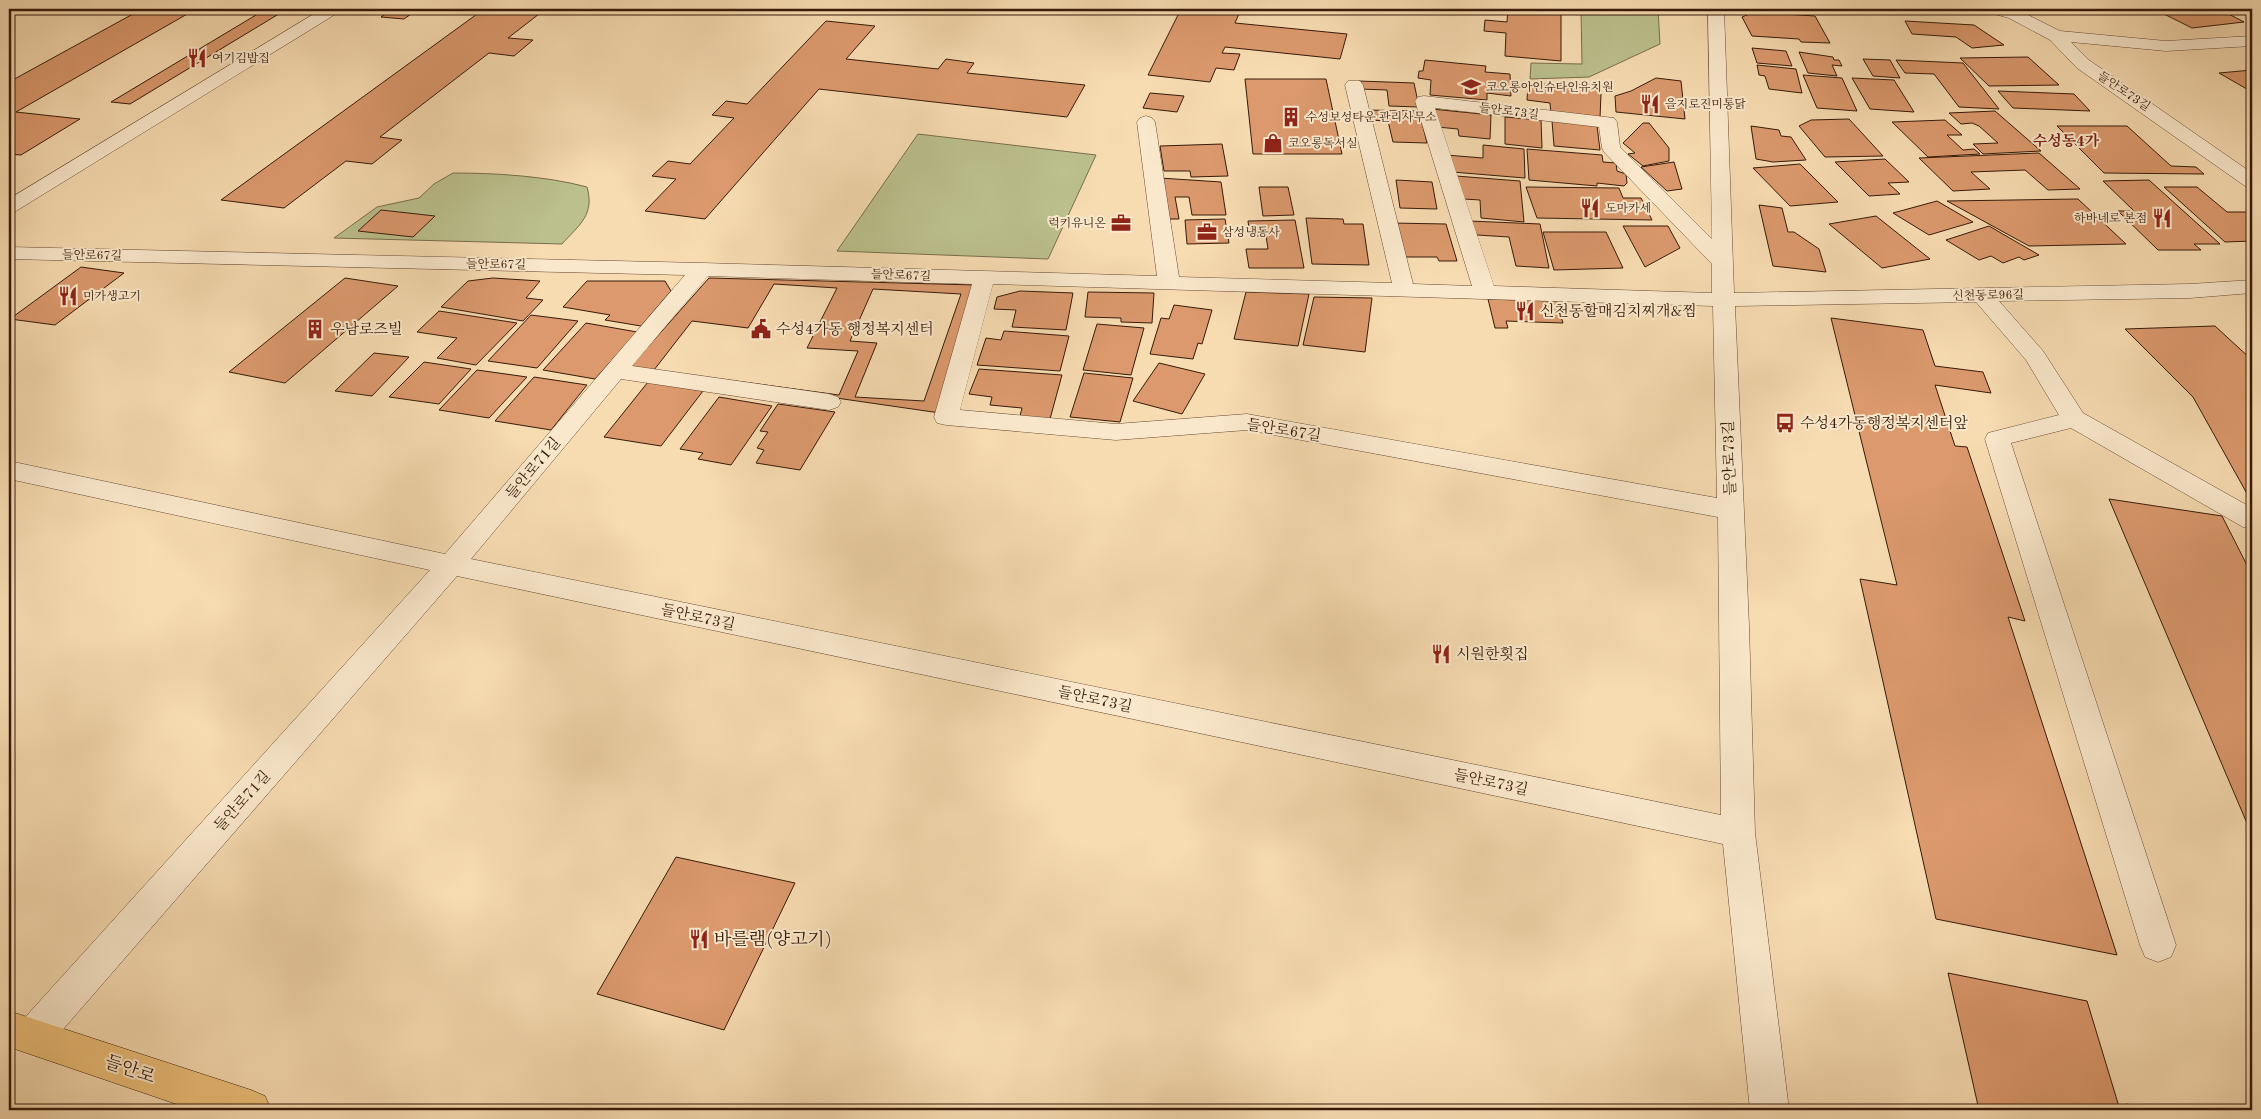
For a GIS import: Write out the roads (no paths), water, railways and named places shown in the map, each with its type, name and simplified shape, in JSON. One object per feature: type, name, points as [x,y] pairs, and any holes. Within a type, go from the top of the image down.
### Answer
[{"type":"main road","name":"들안로","points":[[21,1032],[251,1110]]},
{"type":"street","points":[[9,207],[333,9]]},
{"type":"street","name":"들안로73길","points":[[1716,9],[1738,833],[1770,1110]]},
{"type":"street","name":"들안로73길","points":[[1993,9],[2014,14],[2056,36],[2083,64],[2252,182]]},
{"type":"street","points":[[2056,36],[2166,46],[2252,41]]},
{"type":"street","points":[[1354,85],[1404,290]]},
{"type":"street","name":"들안로73길","points":[[1486,293],[1424,101],[1608,122],[1611,148],[1723,263]]},
{"type":"street","points":[[1146,122],[1169,283]]},
{"type":"street","name":"들안로67길","points":[[9,252],[702,269],[1723,300]]},
{"type":"street","name":"들안로71길","points":[[21,1032],[451,565],[702,269]]},
{"type":"street","name":"들안로67길","points":[[984,278],[946,417],[1116,432],[1247,422],[1730,510]]},
{"type":"street","name":"신천동로96길","points":[[1723,300],[2190,291],[2252,286]]},
{"type":"street","points":[[1982,295],[2035,356],[2074,419],[2252,520]]},
{"type":"street","points":[[615,371],[829,402]]},
{"type":"street","points":[[2074,419],[1997,439],[2158,945]]},
{"type":"street","points":[[9,470],[451,565]]},
{"type":"street","name":"들안로73길","points":[[451,565],[1738,833]]},
{"type":"place","name":"여기김밥집","points":[[197,58]]},
{"type":"place","name":"코오롱아인슈타인유치원","points":[[1471,87]]},
{"type":"place","name":"을지로진미통닭","points":[[1650,104]]},
{"type":"place","name":"수성보성타운 관리사무소","points":[[1291,117]]},
{"type":"place","name":"코오롱독서실","points":[[1273,143]]},
{"type":"place","name":"도마카세","points":[[1590,208]]},
{"type":"place","name":"하바네로 본점","points":[[2162,218]]},
{"type":"place","name":"럭키유니온","points":[[1121,223]]},
{"type":"place","name":"삼성냉동사","points":[[1207,232]]},
{"type":"place","name":"미가생고기","points":[[68,296]]},
{"type":"place","name":"신천동할매김치찌개&찜","points":[[1525,311]]},
{"type":"place","name":"우남로즈빌","points":[[315,329]]},
{"type":"place","name":"수성4가동 행정복지센터","points":[[761,329]]},
{"type":"place","name":"수성4가동행정복지센터앞","points":[[1785,423]]},
{"type":"place","name":"시원한횟집","points":[[1441,654]]},
{"type":"place","name":"바를램(양고기)","points":[[699,939]]},
{"type":"district","name":"수성동4가","points":[[2066,141]]}]
